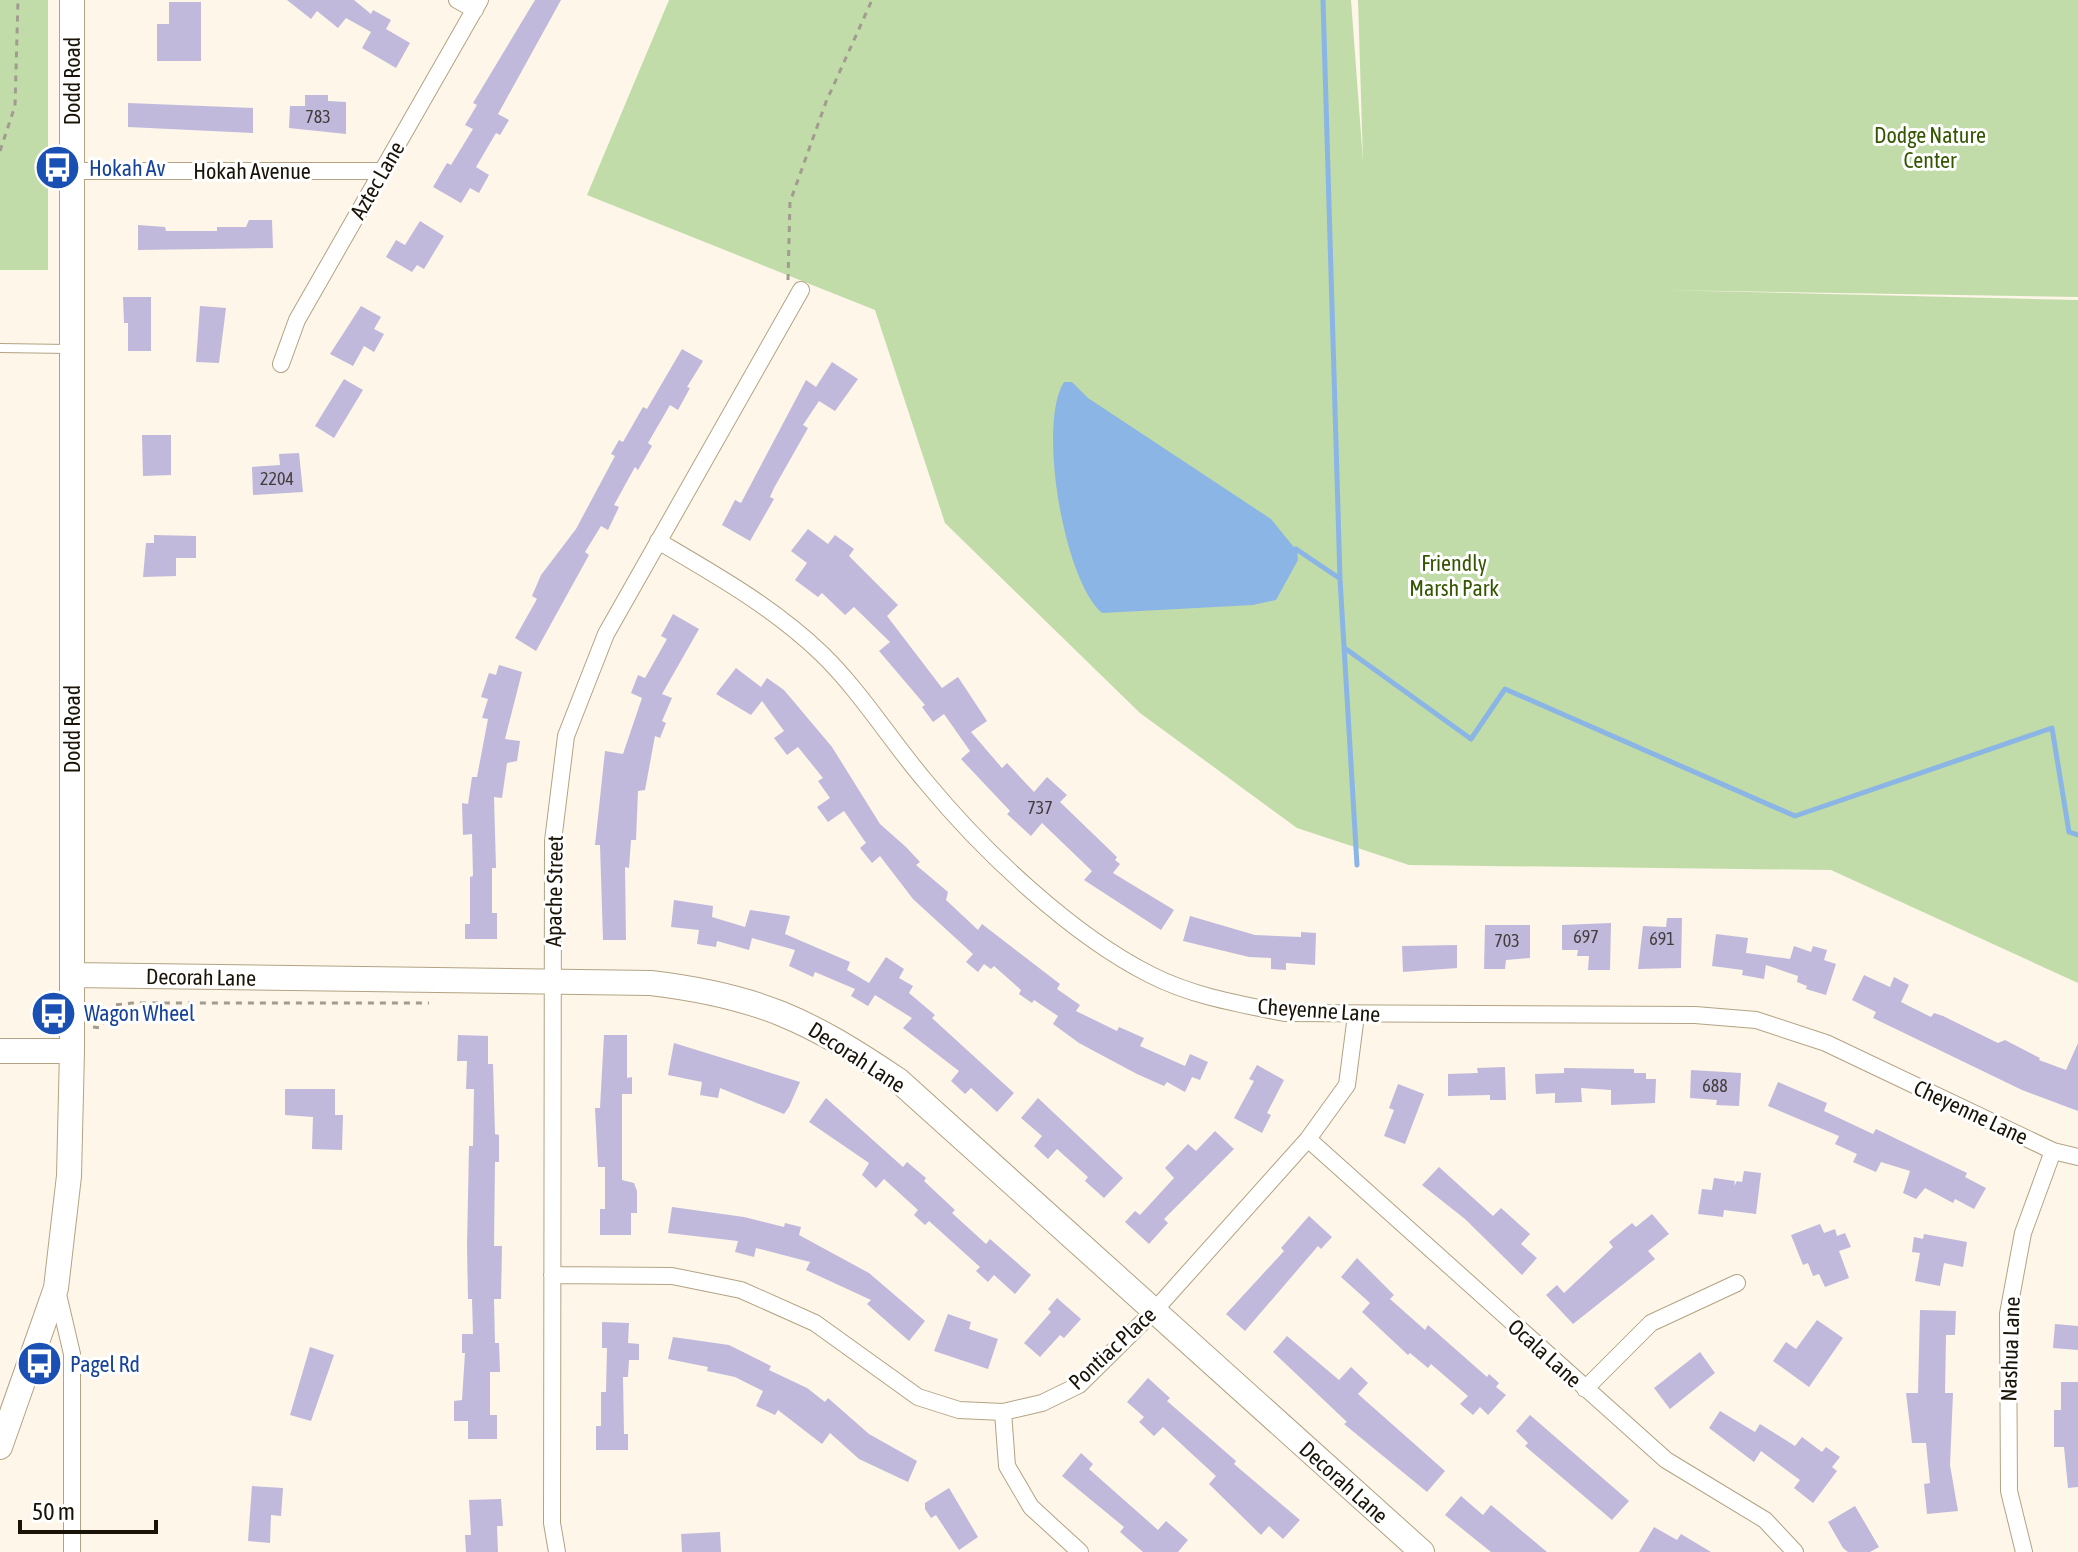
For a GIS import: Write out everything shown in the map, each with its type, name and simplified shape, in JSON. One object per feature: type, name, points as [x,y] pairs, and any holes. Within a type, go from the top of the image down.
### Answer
[{"type":"street","name":"Dodd Road","points":[[0,1447],[56,1288],[69,1176],[72,1051],[72,0]]},
{"type":"street","points":[[457,0],[478,5]]},
{"type":"street","name":"Aztec Lane","points":[[281,364],[297,320],[478,5]]},
{"type":"street","name":"Hokah Avenue","points":[[72,171],[383,171]]},
{"type":"street","name":"Apache Street","points":[[557,1552],[552,1523],[553,841],[566,736],[606,634],[801,290]]},
{"type":"street","name":"Cheyenne Lane","points":[[658,541],[755,597],[824,656],[928,784],[981,843],[1095,943],[1152,976],[1220,1000],[1285,1013],[1695,1015],[1756,1020],[1826,1043],[2053,1151],[2078,1157]]},
{"type":"street","name":"Decorah Lane","points":[[72,975],[651,983],[709,990],[772,1008],[832,1035],[898,1080],[1422,1552]]},
{"type":"street","name":"Pontiac Place","points":[[552,1275],[672,1276],[741,1290],[815,1323],[918,1397],[959,1410],[1003,1412],[1042,1403],[1079,1385],[1154,1311],[1308,1139],[1347,1085],[1356,1015]]},
{"type":"street","points":[[0,1051],[72,1051]]},
{"type":"street","name":"Ocala Lane","points":[[1308,1139],[1666,1460],[1765,1520],[1795,1552]]},
{"type":"street","name":"Nashua Lane","points":[[2024,1552],[2009,1491],[2008,1314],[2023,1233],[2053,1151]]},
{"type":"street","points":[[1585,1389],[1651,1323],[1737,1283]]},
{"type":"street","points":[[56,1288],[72,1354],[72,1552]]},
{"type":"street","points":[[1003,1412],[1007,1466],[1031,1507],[1080,1552]]},
{"type":"lane","points":[[0,348],[72,349]]},
{"type":"path","points":[[0,151],[15,106],[18,0]]},
{"type":"path","points":[[801,290],[788,282],[790,202],[826,102],[872,0]]},
{"type":"path","points":[[100,1028],[114,1005],[132,1003],[431,1003]]},
{"type":"green space","points":[[0,0],[48,0],[48,270],[0,270]]},
{"type":"green space","name":"Friendly Marsh Park","points":[[669,0],[1351,0],[1363,161],[1358,0],[2078,0],[2078,297],[1661,290],[2078,300],[2078,983],[1831,870],[1409,865],[1297,828],[1140,713],[945,523],[875,310],[587,195]]},
{"type":"water","points":[[1064,382],[1072,382],[1088,398],[1271,519],[1297,551],[1298,560],[1276,600],[1253,605],[1102,613],[1088,596],[1076,569],[1059,501],[1053,431],[1056,403]]},
{"type":"building","points":[[287,0],[354,0],[371,14],[373,10],[391,20],[386,29],[410,43],[396,68],[362,48],[371,32],[346,18],[338,28],[317,11],[311,19]]},
{"type":"building","points":[[535,0],[561,0],[498,114],[509,120],[500,135],[496,133],[476,167],[489,175],[479,193],[470,188],[461,203],[433,187],[473,129],[465,125],[477,105],[473,103]]},
{"type":"building","points":[[169,2],[201,2],[201,61],[157,61],[157,24],[169,24]]},
{"type":"building","points":[[305,95],[328,95],[328,101],[346,102],[346,134],[289,128],[290,106],[305,106]]},
{"type":"building","points":[[128,103],[253,108],[253,133],[128,127]]},
{"type":"building","points":[[249,220],[272,220],[273,248],[138,250],[138,225],[165,227],[166,231],[217,231],[217,227],[246,227]]},
{"type":"building","points":[[420,221],[444,236],[424,269],[417,265],[412,272],[386,257],[396,240],[405,245]]},
{"type":"building","points":[[123,297],[151,297],[151,351],[128,351],[128,323],[124,323]]},
{"type":"building","points":[[200,306],[226,308],[219,363],[196,362]]},
{"type":"building","points":[[361,306],[381,317],[374,329],[384,334],[374,352],[364,346],[353,366],[330,354]]},
{"type":"building","points":[[682,349],[703,361],[687,387],[690,388],[678,410],[670,405],[648,443],[652,446],[638,470],[635,467],[614,505],[619,507],[608,530],[601,526],[585,552],[589,555],[536,651],[515,638],[537,599],[532,596],[541,575],[576,529],[615,456],[611,454],[619,440],[623,442],[643,407],[647,409]]},
{"type":"building","points":[[832,362],[858,379],[835,411],[819,401],[803,425],[808,428],[774,488],[770,497],[774,499],[750,541],[722,525],[735,500],[741,503],[806,380],[816,387]]},
{"type":"building","points":[[344,379],[363,390],[334,438],[315,426]]},
{"type":"building","points":[[142,435],[171,435],[171,475],[143,476]]},
{"type":"building","points":[[299,453],[303,492],[253,495],[252,467],[280,465],[279,454]]},
{"type":"building","points":[[808,529],[828,544],[835,535],[854,549],[849,556],[898,605],[887,616],[942,688],[958,677],[987,721],[971,732],[1002,768],[1007,763],[1034,792],[1047,777],[1067,795],[1060,802],[1117,857],[1115,860],[1120,864],[1113,873],[1174,910],[1161,930],[1084,880],[1092,871],[1042,823],[1031,836],[1007,814],[1010,811],[961,759],[970,751],[944,714],[933,722],[922,707],[925,705],[879,651],[890,642],[854,607],[845,615],[822,593],[818,597],[795,580],[807,563],[791,551]]},
{"type":"building","points":[[154,535],[196,536],[196,558],[176,558],[176,576],[143,577],[146,543],[154,543]]},
{"type":"building","points":[[673,614],[699,629],[662,694],[672,698],[662,721],[666,723],[660,738],[655,736],[645,790],[638,791],[636,840],[631,840],[629,868],[625,867],[626,940],[603,940],[600,845],[595,845],[605,751],[623,754],[642,698],[631,693],[638,675],[645,678],[667,639],[661,636]]},
{"type":"building","points":[[499,665],[522,672],[505,739],[520,741],[517,761],[507,763],[502,798],[494,797],[496,868],[492,868],[492,913],[497,913],[497,939],[465,939],[465,924],[470,924],[470,877],[473,876],[472,834],[463,835],[462,803],[468,804],[472,777],[477,777],[488,719],[482,718],[488,699],[481,697],[489,673],[496,675]]},
{"type":"building","points":[[736,668],[761,687],[767,678],[784,690],[832,747],[880,824],[920,862],[916,865],[948,892],[946,900],[978,930],[982,924],[1060,984],[1057,989],[1080,1005],[1076,1011],[1117,1031],[1119,1027],[1144,1038],[1140,1046],[1185,1066],[1190,1054],[1208,1062],[1200,1080],[1192,1077],[1185,1092],[1167,1082],[1164,1086],[1137,1074],[1079,1043],[1053,1024],[1058,1016],[1019,994],[1021,990],[994,966],[991,969],[984,964],[978,972],[966,962],[973,954],[913,899],[880,856],[872,863],[860,848],[866,843],[844,811],[828,822],[817,807],[830,798],[818,781],[823,778],[798,747],[787,755],[774,738],[784,731],[762,701],[751,715],[716,694]]},
{"type":"building","points":[[674,900],[713,906],[712,917],[745,927],[750,910],[790,916],[785,934],[850,962],[847,970],[869,983],[886,957],[904,969],[899,978],[913,986],[909,993],[935,1015],[932,1018],[1014,1093],[997,1112],[971,1088],[965,1094],[951,1081],[959,1071],[903,1028],[912,1018],[875,995],[868,1006],[851,996],[855,989],[815,972],[813,977],[789,966],[795,950],[752,938],[749,950],[717,941],[716,947],[697,944],[699,930],[671,927]]},
{"type":"building","points":[[1190,916],[1255,935],[1301,937],[1301,932],[1316,933],[1315,965],[1286,963],[1286,970],[1271,969],[1271,958],[1249,957],[1183,941]]},
{"type":"building","points":[[1667,918],[1682,918],[1681,968],[1638,969],[1643,926],[1666,927]]},
{"type":"building","points":[[1611,923],[1610,970],[1588,970],[1589,956],[1577,956],[1578,950],[1562,950],[1562,925]]},
{"type":"building","points":[[1485,925],[1530,925],[1530,958],[1506,960],[1505,969],[1484,969]]},
{"type":"building","points":[[1716,934],[1748,938],[1746,953],[1790,959],[1794,946],[1811,952],[1813,946],[1827,950],[1824,960],[1836,964],[1826,995],[1806,989],[1807,986],[1797,982],[1798,976],[1766,965],[1764,979],[1742,975],[1743,970],[1712,966]]},
{"type":"building","points":[[1457,945],[1457,968],[1403,972],[1402,946]]},
{"type":"building","points":[[1864,975],[1890,987],[1894,977],[1909,985],[1901,1002],[1931,1017],[1934,1013],[1943,1016],[1998,1043],[2005,1040],[2039,1060],[2066,1070],[2078,1043],[2078,1111],[2022,1090],[1873,1018],[1876,1012],[1852,1000]]},
{"type":"building","points":[[458,1035],[488,1036],[488,1064],[493,1064],[495,1134],[499,1135],[499,1162],[495,1162],[494,1246],[502,1246],[501,1299],[494,1299],[495,1343],[499,1343],[500,1372],[490,1372],[490,1415],[497,1415],[497,1439],[468,1439],[468,1421],[454,1421],[454,1401],[462,1400],[465,1353],[462,1353],[462,1334],[473,1334],[472,1299],[468,1299],[467,1246],[469,1146],[473,1146],[474,1089],[466,1089],[467,1061],[457,1061]]},
{"type":"building","points":[[604,1035],[627,1035],[627,1078],[632,1077],[632,1094],[622,1094],[622,1180],[634,1183],[637,1191],[637,1213],[631,1213],[631,1235],[600,1235],[600,1209],[605,1209],[605,1167],[598,1167],[595,1108],[600,1108]]},
{"type":"building","points":[[674,1043],[800,1082],[784,1114],[720,1088],[718,1098],[700,1095],[702,1082],[668,1075]]},
{"type":"building","points":[[1257,1065],[1284,1080],[1267,1113],[1271,1115],[1262,1133],[1234,1118],[1254,1081],[1249,1079]]},
{"type":"building","points":[[1505,1067],[1506,1100],[1490,1100],[1490,1095],[1448,1096],[1448,1074],[1478,1073],[1477,1068]]},
{"type":"building","points":[[1564,1068],[1634,1069],[1634,1073],[1646,1073],[1646,1079],[1656,1079],[1655,1103],[1611,1105],[1611,1090],[1581,1088],[1582,1102],[1555,1103],[1555,1093],[1536,1094],[1535,1074],[1564,1073]]},
{"type":"building","points":[[1691,1070],[1741,1073],[1739,1106],[1716,1105],[1717,1100],[1690,1098]]},
{"type":"building","points":[[1778,1082],[1827,1103],[1824,1111],[1873,1134],[1876,1129],[1967,1173],[1965,1177],[1986,1188],[1974,1209],[1955,1199],[1953,1203],[1925,1188],[1916,1199],[1903,1193],[1910,1171],[1881,1162],[1876,1172],[1853,1162],[1857,1154],[1835,1144],[1839,1136],[1768,1106]]},
{"type":"building","points":[[1398,1084],[1424,1094],[1405,1144],[1384,1136],[1394,1110],[1389,1108]]},
{"type":"building","points":[[285,1089],[335,1089],[335,1115],[343,1115],[342,1150],[312,1149],[313,1117],[285,1115]]},
{"type":"building","points":[[826,1098],[903,1167],[907,1162],[926,1178],[924,1181],[955,1210],[952,1213],[986,1244],[990,1239],[1031,1275],[1015,1294],[994,1275],[988,1282],[976,1271],[980,1267],[929,1221],[925,1225],[914,1215],[918,1210],[884,1179],[876,1188],[862,1175],[869,1163],[809,1122]]},
{"type":"building","points":[[1038,1098],[1123,1178],[1104,1198],[1085,1181],[1088,1177],[1057,1149],[1048,1159],[1034,1146],[1042,1136],[1021,1118]]},
{"type":"building","points":[[1215,1131],[1234,1149],[1164,1219],[1168,1223],[1149,1244],[1125,1222],[1135,1211],[1140,1215],[1174,1178],[1165,1168],[1188,1144],[1196,1151]]},
{"type":"building","points":[[1439,1167],[1493,1216],[1501,1208],[1530,1234],[1521,1244],[1537,1258],[1522,1275],[1465,1219],[1422,1185]]},
{"type":"building","points":[[1744,1171],[1761,1173],[1756,1214],[1724,1210],[1723,1217],[1698,1214],[1702,1189],[1712,1190],[1714,1178],[1735,1181],[1734,1186],[1737,1181],[1742,1182]]},
{"type":"building","points":[[672,1207],[744,1217],[784,1227],[785,1223],[801,1227],[799,1235],[869,1273],[925,1321],[909,1341],[867,1304],[871,1300],[806,1270],[810,1262],[756,1248],[754,1257],[735,1252],[738,1241],[668,1233]]},
{"type":"building","points":[[1652,1214],[1669,1234],[1648,1251],[1655,1259],[1573,1324],[1546,1295],[1557,1285],[1564,1293],[1613,1247],[1609,1242],[1632,1223],[1636,1227]]},
{"type":"building","points":[[1309,1216],[1332,1237],[1321,1249],[1318,1246],[1245,1331],[1226,1314],[1284,1251],[1281,1248]]},
{"type":"building","points":[[1820,1224],[1824,1233],[1835,1229],[1837,1236],[1845,1233],[1851,1247],[1839,1251],[1849,1278],[1825,1287],[1819,1274],[1813,1276],[1808,1263],[1803,1265],[1791,1235]]},
{"type":"building","points":[[1924,1234],[1967,1242],[1963,1267],[1944,1263],[1940,1286],[1915,1281],[1920,1253],[1912,1252],[1914,1237],[1923,1239]]},
{"type":"building","points":[[1357,1258],[1394,1295],[1390,1299],[1425,1330],[1428,1325],[1487,1377],[1489,1374],[1499,1383],[1496,1387],[1506,1395],[1488,1415],[1480,1407],[1473,1415],[1460,1404],[1468,1396],[1431,1364],[1428,1368],[1410,1353],[1408,1355],[1362,1312],[1370,1303],[1341,1277]]},
{"type":"building","points":[[1057,1298],[1081,1319],[1064,1338],[1060,1335],[1040,1357],[1024,1343],[1051,1312],[1048,1309]]},
{"type":"building","points":[[1920,1310],[1956,1311],[1955,1335],[1946,1335],[1945,1393],[1953,1393],[1950,1465],[1958,1511],[1927,1514],[1924,1484],[1930,1483],[1926,1443],[1912,1443],[1906,1393],[1918,1393]]},
{"type":"building","points":[[948,1314],[971,1322],[969,1329],[998,1339],[988,1369],[934,1351]]},
{"type":"building","points":[[1817,1320],[1843,1338],[1809,1387],[1773,1361],[1786,1342],[1796,1349]]},
{"type":"building","points":[[602,1322],[629,1323],[628,1343],[639,1344],[639,1360],[629,1360],[628,1377],[623,1377],[624,1434],[628,1434],[628,1450],[596,1450],[596,1426],[601,1426],[601,1392],[606,1392],[607,1348],[602,1348]]},
{"type":"building","points":[[2055,1324],[2078,1326],[2078,1350],[2053,1348]]},
{"type":"building","points":[[1287,1336],[1339,1380],[1351,1367],[1368,1383],[1358,1394],[1445,1471],[1427,1492],[1344,1424],[1347,1422],[1273,1352]]},
{"type":"building","points":[[673,1337],[729,1345],[771,1366],[769,1370],[807,1388],[825,1402],[828,1398],[869,1434],[917,1461],[908,1482],[859,1459],[830,1433],[822,1444],[778,1410],[775,1415],[756,1406],[763,1391],[735,1377],[707,1371],[708,1367],[668,1359]]},
{"type":"building","points":[[310,1347],[334,1355],[311,1421],[290,1415]]},
{"type":"building","points":[[1700,1352],[1715,1373],[1670,1409],[1654,1388]]},
{"type":"building","points":[[1148,1378],[1170,1398],[1167,1401],[1236,1461],[1234,1464],[1300,1520],[1283,1539],[1269,1526],[1261,1535],[1209,1484],[1216,1476],[1163,1427],[1154,1436],[1139,1422],[1144,1417],[1127,1402]]},
{"type":"building","points":[[2061,1382],[2078,1382],[2078,1487],[2068,1488],[2064,1447],[2054,1447],[2054,1410],[2061,1410]]},
{"type":"building","points":[[1720,1411],[1755,1432],[1760,1424],[1795,1446],[1802,1437],[1822,1452],[1826,1447],[1840,1457],[1832,1467],[1837,1471],[1813,1503],[1794,1488],[1800,1480],[1761,1451],[1754,1462],[1709,1428]]},
{"type":"building","points":[[1530,1415],[1629,1501],[1612,1520],[1525,1446],[1528,1443],[1516,1431]]},
{"type":"building","points":[[1081,1453],[1093,1464],[1089,1469],[1158,1530],[1166,1521],[1188,1540],[1178,1552],[1143,1552],[1120,1532],[1124,1527],[1062,1476]]},
{"type":"building","points":[[252,1486],[283,1488],[281,1516],[271,1515],[270,1543],[248,1541]]},
{"type":"building","points":[[949,1488],[978,1537],[959,1550],[936,1515],[931,1518],[925,1509],[925,1503]]},
{"type":"building","points":[[1461,1496],[1483,1515],[1491,1505],[1547,1552],[1491,1552],[1445,1515]]},
{"type":"building","points":[[501,1499],[503,1526],[497,1526],[498,1552],[466,1552],[465,1535],[471,1535],[469,1500]]},
{"type":"building","points":[[1855,1506],[1879,1547],[1870,1552],[1848,1552],[1828,1522]]},
{"type":"building","points":[[1654,1527],[1677,1540],[1681,1534],[1711,1552],[1639,1552]]},
{"type":"building","points":[[720,1532],[721,1552],[682,1552],[681,1534]]},
{"type":"waterway","points":[[1323,0],[1340,579],[1357,865]]},
{"type":"waterway","points":[[1296,549],[1339,578]]},
{"type":"waterway","points":[[1346,649],[1471,739],[1505,689],[1795,816],[2052,728],[2069,832],[2078,835]]},
{"type":"place","name":"Hokah Av","points":[[58,168]]},
{"type":"place","name":"Wagon Wheel","points":[[53,1013]]},
{"type":"place","name":"Pagel Rd","points":[[39,1364]]},
{"type":"park label","name":"Dodge Nature Center","points":[[1930,148]]}]
